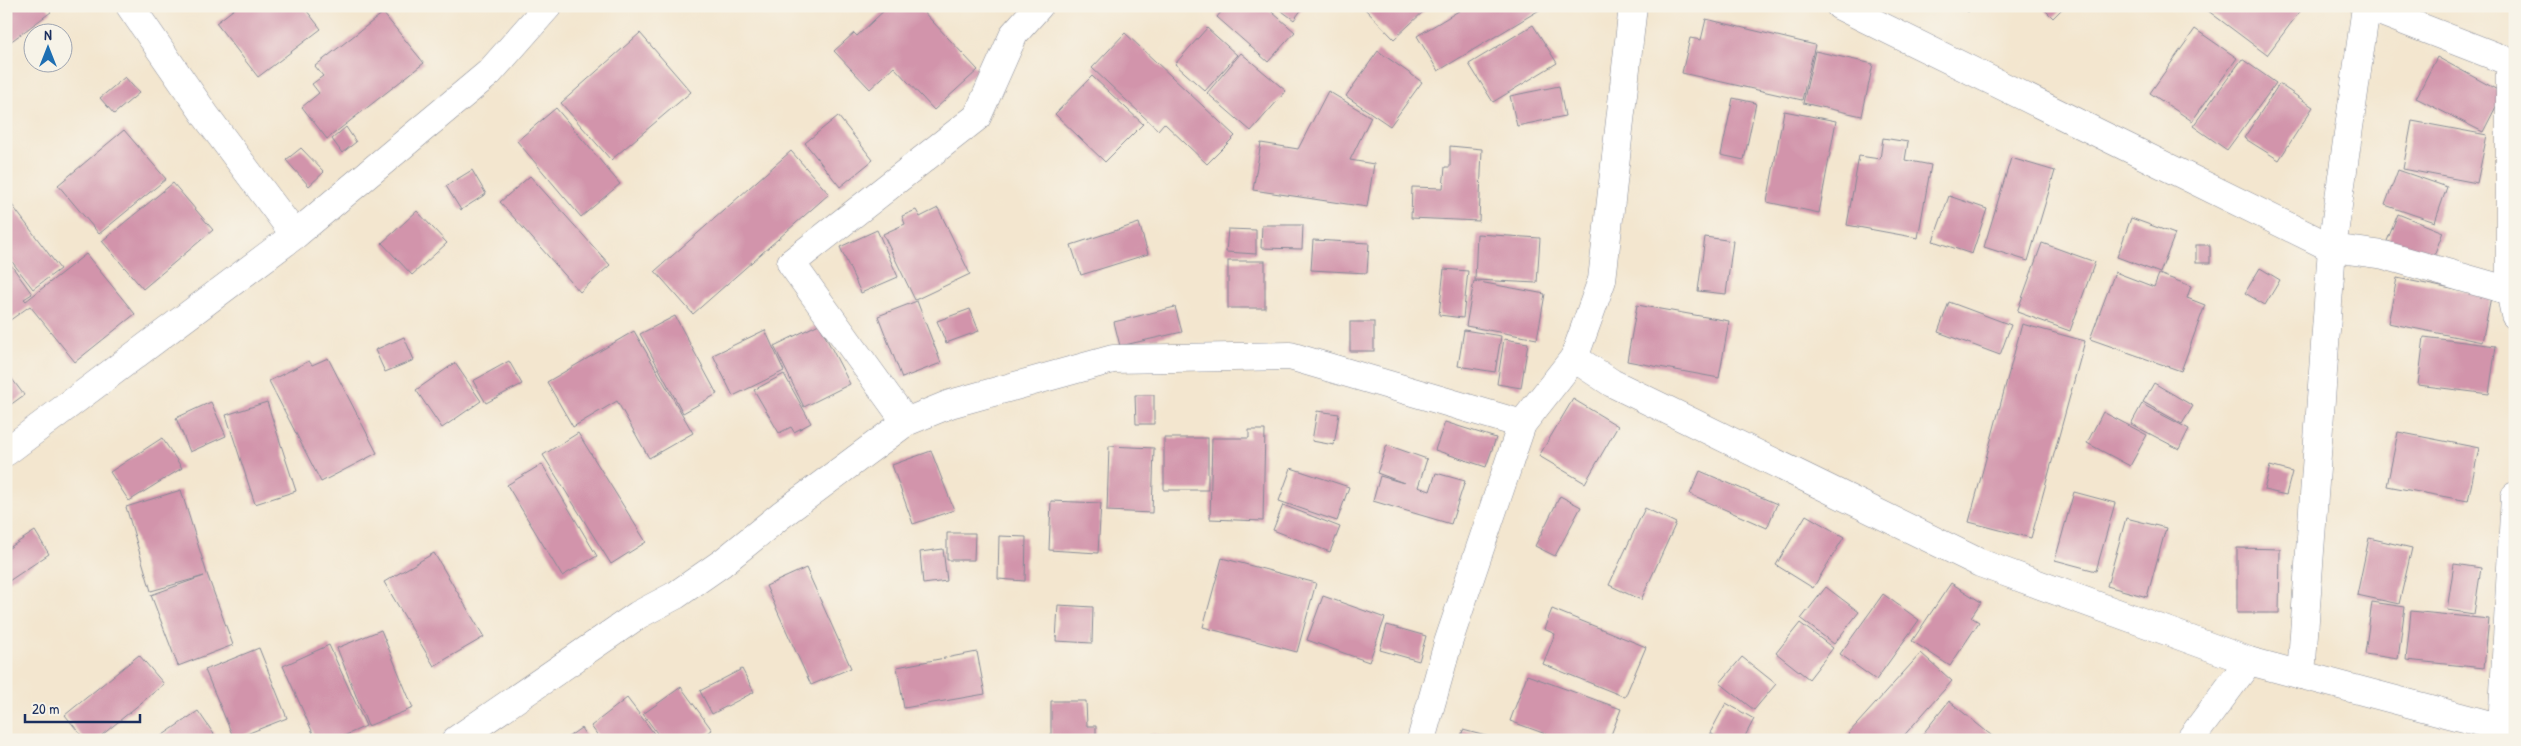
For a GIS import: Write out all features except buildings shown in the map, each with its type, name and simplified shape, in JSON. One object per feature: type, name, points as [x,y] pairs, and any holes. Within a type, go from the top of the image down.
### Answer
[{"type":"street","points":[[130,6],[206,116],[294,235]]},
{"type":"street","points":[[6,452],[294,235],[489,73],[548,6]]},
{"type":"street","points":[[906,422],[791,263],[977,117],[1014,34],[1039,6]]},
{"type":"street","points":[[1421,740],[1448,643],[1522,424],[1574,358],[1602,280],[1633,6]]},
{"type":"street","points":[[1840,6],[2332,248],[2384,255],[2512,303],[2510,62],[2366,7],[2332,248],[2301,675]]},
{"type":"street","points":[[456,740],[638,614],[676,595],[722,563],[906,422],[950,404],[1113,359],[1290,356],[1522,424]]},
{"type":"street","points":[[1574,358],[1612,383],[1980,563],[2249,661],[2508,730],[2515,496]]},
{"type":"street","points":[[2190,740],[2249,661]]}]
